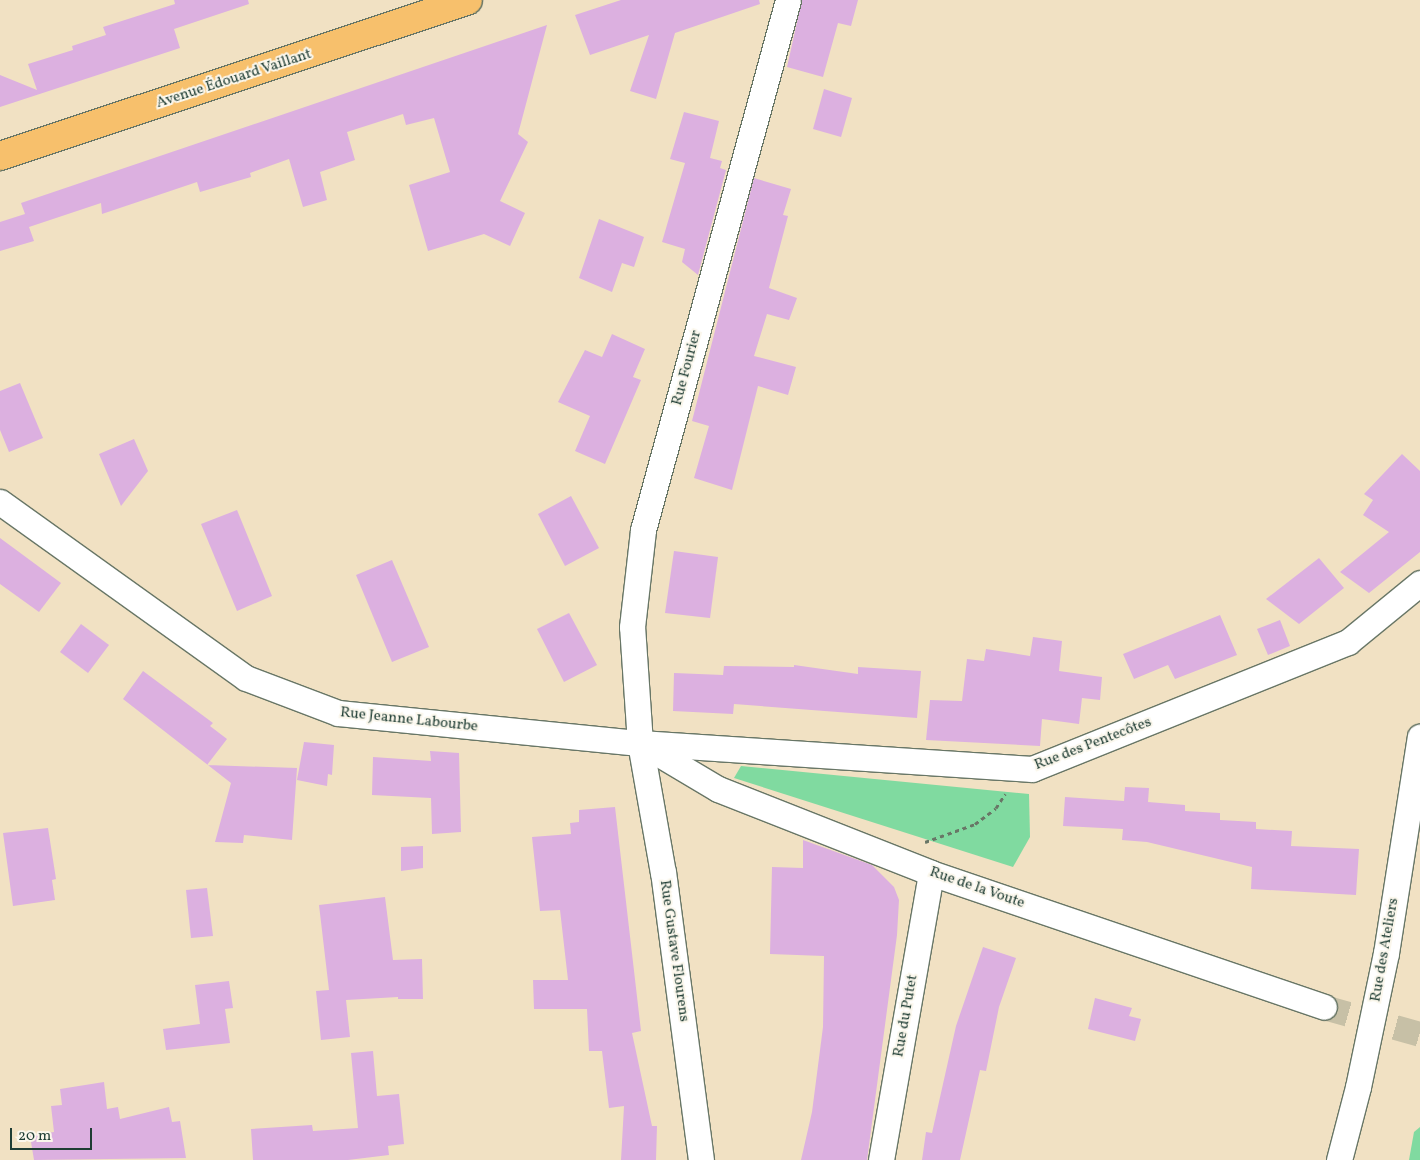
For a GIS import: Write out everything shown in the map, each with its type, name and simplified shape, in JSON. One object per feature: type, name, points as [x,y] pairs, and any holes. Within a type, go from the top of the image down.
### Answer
[{"type":"main road","name":"Avenue Édouard Vaillant","points":[[0,156],[468,0]]},
{"type":"street","name":"Rue Fourier","points":[[640,743],[632,627],[643,530],[788,0]]},
{"type":"street","name":"Rue Jeanne Labourbe","points":[[0,502],[246,678],[338,713],[640,743]]},
{"type":"street","name":"Rue des Pentecôtes","points":[[640,743],[1032,769],[1348,642],[1420,583]]},
{"type":"street","name":"Rue des Ateliers","points":[[1339,1160],[1358,1087],[1386,952],[1420,737]]},
{"type":"street","name":"Rue de la Voute","points":[[640,743],[718,789],[921,869],[1324,1007]]},
{"type":"street","name":"Rue Gustave Flourens","points":[[640,743],[663,873],[701,1160]]},
{"type":"street","name":"Rue du Putet","points":[[881,1160],[921,869]]},
{"type":"path","points":[[921,869],[920,845],[975,824],[996,808],[1022,768]]},
{"type":"green space","points":[[741,766],[1029,794],[1030,837],[1013,867],[734,778]]},
{"type":"green space","points":[[1420,1127],[1420,1160],[1409,1160],[1414,1132]]},
{"type":"building","points":[[174,0],[248,0],[249,4],[174,29],[180,48],[0,107],[0,75],[37,90],[28,64],[73,50],[72,46],[106,35],[103,27],[175,4]]},
{"type":"building","points":[[621,0],[759,0],[760,4],[675,33],[656,99],[630,91],[649,35],[590,55],[575,15]]},
{"type":"building","points":[[802,0],[858,0],[851,26],[838,23],[823,77],[787,67]]},
{"type":"building","points":[[547,25],[518,134],[528,142],[500,201],[525,213],[510,246],[484,234],[428,251],[409,185],[450,172],[434,118],[406,125],[403,114],[347,132],[355,160],[320,172],[327,200],[303,207],[289,159],[250,173],[251,177],[200,192],[197,182],[102,214],[101,203],[29,227],[34,241],[0,251],[0,222],[25,214],[21,203]]},
{"type":"building","points":[[824,89],[852,98],[841,137],[813,129]]},
{"type":"building","points":[[684,112],[719,121],[710,158],[722,161],[720,168],[726,170],[698,275],[682,262],[685,249],[662,242],[685,163],[670,159]]},
{"type":"building","points":[[754,178],[791,189],[783,215],[788,216],[769,288],[797,298],[789,320],[767,314],[754,356],[796,367],[788,395],[758,386],[732,490],[694,478],[709,426],[692,421]]},
{"type":"building","points":[[599,219],[644,237],[634,267],[622,263],[612,292],[579,278]]},
{"type":"building","points":[[612,334],[645,349],[633,377],[641,380],[605,464],[575,451],[590,416],[558,402],[585,350],[602,357]]},
{"type":"building","points":[[20,383],[43,438],[9,452],[0,430],[0,391]]},
{"type":"building","points":[[134,439],[148,471],[121,506],[99,454]]},
{"type":"building","points":[[1402,454],[1420,471],[1420,552],[1369,593],[1340,572],[1389,532],[1363,515],[1373,500],[1364,494]]},
{"type":"building","points":[[571,496],[599,548],[565,566],[538,514]]},
{"type":"building","points":[[237,510],[272,596],[237,611],[201,524]]},
{"type":"building","points":[[0,538],[61,583],[39,612],[0,584]]},
{"type":"building","points":[[674,551],[718,557],[710,618],[665,613]]},
{"type":"building","points":[[1319,558],[1344,588],[1299,624],[1266,599]]},
{"type":"building","points":[[392,560],[429,647],[392,662],[356,575]]},
{"type":"building","points":[[569,613],[597,665],[564,682],[537,629]]},
{"type":"building","points":[[1220,615],[1237,655],[1175,679],[1168,665],[1134,679],[1123,654]]},
{"type":"building","points":[[1280,620],[1290,646],[1268,655],[1257,629]]},
{"type":"building","points":[[81,624],[109,645],[88,673],[60,652]]},
{"type":"building","points":[[1033,637],[1062,641],[1059,671],[1102,677],[1100,700],[1082,698],[1079,724],[1042,719],[1040,746],[926,740],[930,700],[962,701],[967,659],[984,661],[986,649],[1030,656]]},
{"type":"building","points":[[794,665],[858,674],[858,667],[921,671],[917,718],[734,704],[733,714],[673,711],[674,673],[723,675],[724,666],[794,667]]},
{"type":"building","points":[[143,671],[213,723],[210,726],[227,739],[207,765],[123,699]]},
{"type":"building","points":[[304,742],[334,745],[332,775],[328,774],[327,786],[297,780]]},
{"type":"building","points":[[430,751],[459,753],[461,832],[432,834],[431,798],[372,795],[373,757],[431,761]]},
{"type":"building","points":[[208,765],[297,768],[292,840],[244,835],[243,843],[215,842],[231,783]]},
{"type":"building","points":[[1125,787],[1149,788],[1148,802],[1185,805],[1185,811],[1220,813],[1220,820],[1256,822],[1256,829],[1292,831],[1291,846],[1359,849],[1356,895],[1251,889],[1252,867],[1147,842],[1122,840],[1123,829],[1063,826],[1065,797],[1124,801]]},
{"type":"building","points":[[615,807],[641,1031],[632,1033],[652,1126],[657,1126],[656,1160],[621,1160],[624,1106],[609,1108],[602,1051],[589,1051],[587,1009],[534,1009],[533,980],[568,980],[560,910],[540,911],[532,837],[571,834],[570,823],[579,822],[579,810]]},
{"type":"building","points":[[48,828],[56,879],[52,880],[55,900],[13,906],[3,833]]},
{"type":"building","points":[[803,840],[872,865],[894,887],[899,900],[897,935],[867,1160],[801,1160],[812,1112],[823,1027],[824,956],[770,954],[772,867],[803,868]]},
{"type":"building","points":[[423,846],[423,868],[401,871],[401,847]]},
{"type":"building","points":[[207,888],[213,936],[191,938],[186,890]]},
{"type":"building","points":[[385,897],[393,960],[422,959],[423,999],[398,999],[398,997],[346,1000],[350,1037],[321,1040],[316,991],[329,990],[319,905]]},
{"type":"building","points":[[983,947],[1016,958],[999,1007],[986,1071],[980,1070],[960,1160],[922,1160],[926,1132],[932,1133],[956,1026]]},
{"type":"building","points":[[229,981],[233,1008],[225,1009],[230,1043],[166,1050],[163,1029],[200,1024],[195,985]]},
{"type":"building","points":[[1095,998],[1132,1008],[1129,1016],[1141,1019],[1135,1041],[1088,1029]]},
{"type":"building","points":[[373,1051],[377,1096],[399,1094],[404,1144],[388,1146],[389,1155],[348,1160],[253,1160],[251,1129],[312,1125],[313,1131],[358,1128],[351,1053]]},
{"type":"building","points":[[104,1082],[107,1109],[118,1107],[120,1119],[169,1107],[172,1122],[180,1121],[186,1158],[34,1160],[30,1136],[54,1132],[51,1106],[62,1105],[60,1089]]},
{"type":"tunnel","points":[[1324,1007],[1420,1034]]}]
